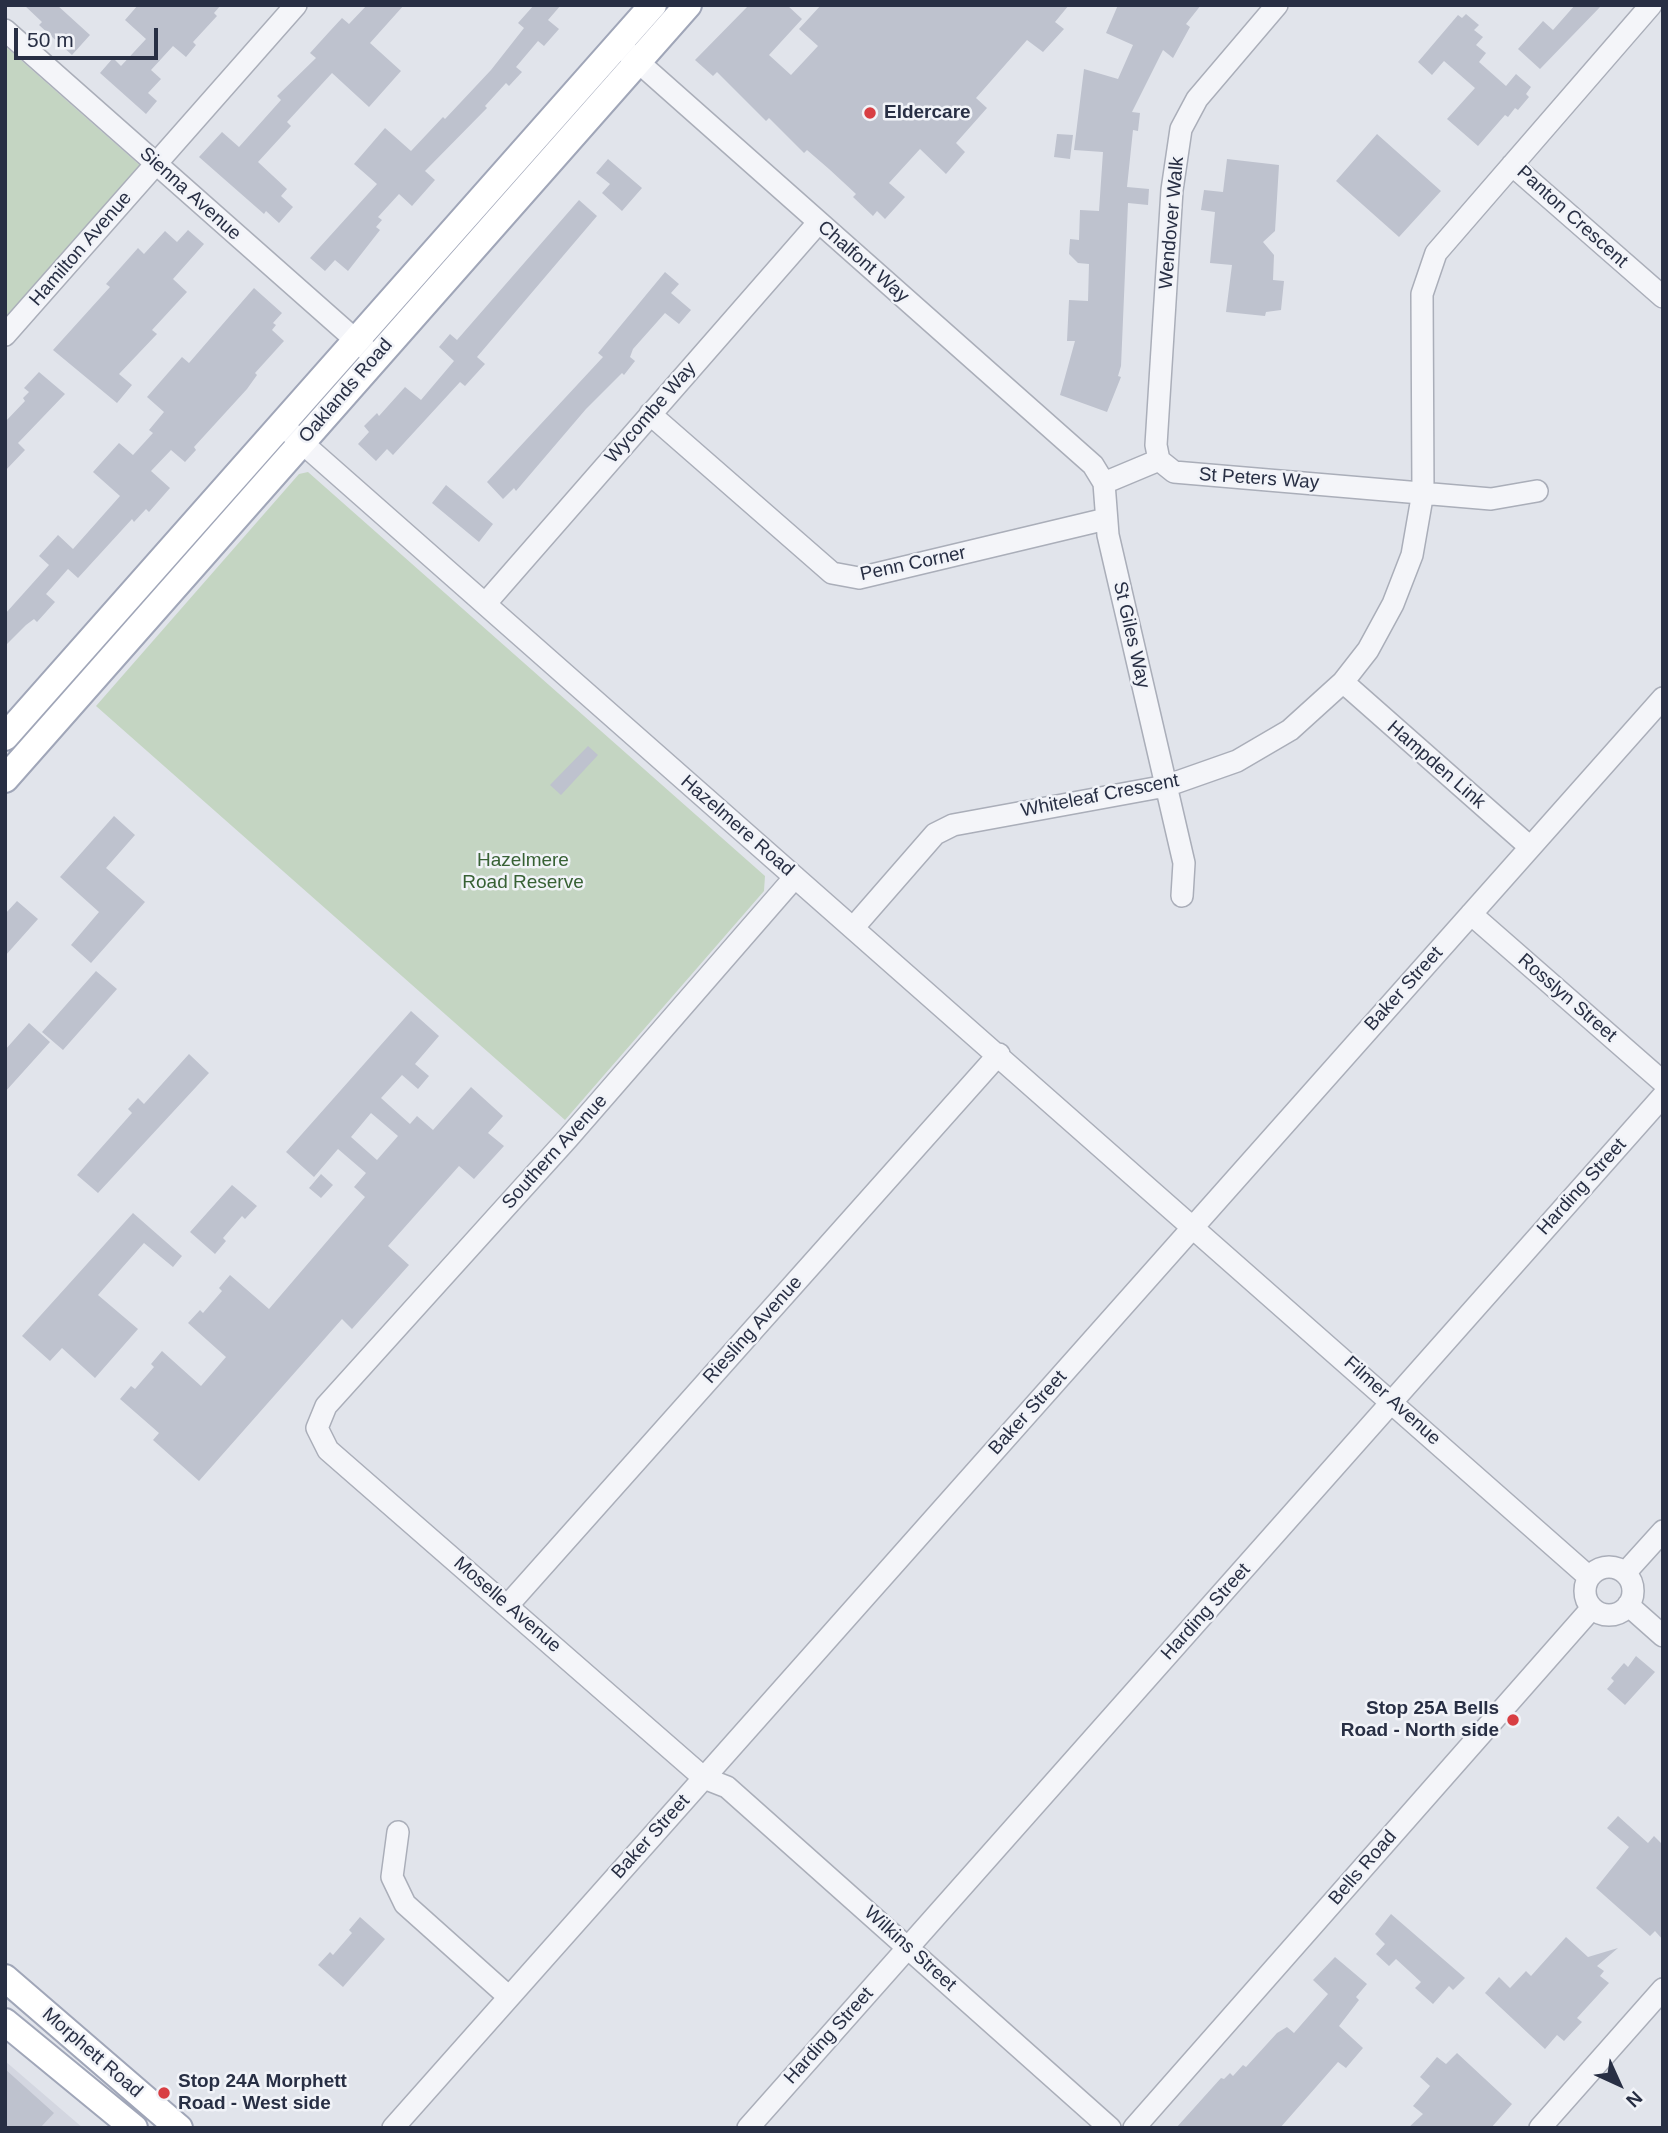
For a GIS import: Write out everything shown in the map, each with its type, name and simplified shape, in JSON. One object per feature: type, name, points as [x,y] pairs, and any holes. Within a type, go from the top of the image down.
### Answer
[{"type":"main road","name":"Oaklands Road","points":[[5,779],[653,5]]},
{"type":"main road","name":"Oaklands Road","points":[[365,349],[638,62],[688,5]]},
{"type":"main road","name":"Oaklands Road","points":[[5,737],[292,433]]},
{"type":"main road","name":"Morphett Road","points":[[5,1978],[179,2128]]},
{"type":"main road","name":"Morphett Road","points":[[5,2022],[134,2128]]},
{"type":"street","name":"Hamilton Avenue","points":[[5,335],[296,5]]},
{"type":"street","name":"Panton Crescent","points":[[1651,5],[1512,165],[1663,297]]},
{"type":"street","name":"Wendover Walk","points":[[1159,460],[1156,446],[1172,190],[1181,129],[1197,99],[1273,11]]},
{"type":"street","name":"Sienna Avenue","points":[[5,30],[365,349]]},
{"type":"street","name":"Chalfont Way","points":[[618,44],[1093,466],[1104,484]]},
{"type":"street","name":"Whiteleaf Crescent","points":[[853,928],[935,834],[953,825],[1166,786],[1237,761],[1290,730],[1343,682],[1367,650],[1394,604],[1412,555],[1423,492],[1422,294],[1436,253],[1512,165]]},
{"type":"street","name":"Wycombe Way","points":[[485,604],[818,223]]},
{"type":"street","name":"Penn Corner","points":[[650,414],[832,573],[859,578],[1107,519]]},
{"type":"street","name":"Hazelmere Road","points":[[292,433],[1194,1226]]},
{"type":"street","points":[[1104,484],[1159,460]]},
{"type":"street","name":"St Peters Way","points":[[1159,460],[1174,472],[1492,499],[1536,491]]},
{"type":"street","name":"St Giles Way","points":[[1104,484],[1107,519],[1184,863],[1182,896]]},
{"type":"street","name":"Hampden Link","points":[[1343,682],[1530,847]]},
{"type":"street","name":"Baker Street","points":[[393,2128],[1663,698]]},
{"type":"street","name":"Southern Avenue","points":[[317,1428],[326,1406],[568,1138],[794,877]]},
{"type":"street","name":"Rosslyn Street","points":[[1471,914],[1663,1082]]},
{"type":"street","name":"Riesling Avenue","points":[[508,1605],[999,1054]]},
{"type":"street","name":"Harding Street","points":[[748,2128],[1663,1096]]},
{"type":"street","name":"Filmer Avenue","points":[[1194,1226],[1589,1577]]},
{"type":"street","name":"Moselle Avenue","points":[[317,1428],[328,1450],[704,1778]]},
{"type":"street","points":[[1625,1573],[1663,1531]]},
{"type":"street","points":[[1611,1567],[1625,1573],[1633,1592],[1628,1605],[1622,1611],[1606,1615],[1592,1608],[1585,1596],[1589,1577],[1595,1571],[1611,1567]]},
{"type":"street","points":[[1628,1605],[1663,1636]]},
{"type":"street","name":"Bells Road","points":[[1134,2128],[1592,1608]]},
{"type":"street","name":"Wilkins Street","points":[[704,1778],[727,1787],[1111,2128]]},
{"type":"street","points":[[398,1832],[392,1877],[405,1904],[509,1997]]},
{"type":"street","points":[[1540,2128],[1663,1989]]},
{"type":"shaded area","points":[[5,2061],[83,2128],[5,2128]]},
{"type":"green space","points":[[5,46],[143,168],[5,323]]},
{"type":"green space","name":"Hazelmere Road Reserve","points":[[308,472],[765,876],[764,891],[565,1120],[96,706],[299,474]]},
{"type":"building","points":[[24,5],[57,5],[90,35],[72,55],[39,25],[42,22]]},
{"type":"building","points":[[138,5],[221,5],[214,13],[217,16],[193,42],[196,45],[186,57],[173,46],[151,70],[161,79],[148,93],[157,101],[146,114],[100,73],[113,58],[121,66],[146,39],[125,20]]},
{"type":"building","points":[[367,5],[404,5],[370,43],[401,71],[369,107],[332,73],[287,122],[291,126],[258,162],[287,189],[281,196],[293,207],[279,223],[266,211],[264,214],[199,157],[222,132],[239,147],[281,100],[277,96],[316,58],[310,53],[342,18],[349,24]]},
{"type":"building","points":[[534,5],[561,5],[548,20],[559,29],[544,46],[538,41],[516,67],[522,72],[509,86],[506,83],[485,106],[487,108],[425,171],[435,180],[412,206],[399,194],[378,217],[382,220],[376,227],[380,230],[348,271],[335,260],[325,271],[310,258],[377,184],[354,164],[385,128],[411,151],[491,70],[524,28],[518,23]]},
{"type":"building","name":"Eldercare","points":[[749,5],[787,5],[802,19],[769,55],[791,75],[818,46],[799,29],[821,5],[1069,5],[1055,22],[1064,29],[1043,52],[1027,40],[976,98],[987,108],[956,143],[965,152],[946,174],[920,149],[889,183],[905,197],[885,219],[877,211],[873,216],[853,197],[856,194],[829,169],[807,150],[804,153],[769,118],[766,121],[717,72],[713,76],[695,60]]},
{"type":"building","points":[[1118,5],[1201,5],[1186,24],[1190,27],[1173,58],[1163,50],[1132,112],[1140,113],[1138,131],[1133,130],[1127,187],[1149,189],[1148,205],[1128,203],[1121,366],[1118,376],[1121,377],[1107,412],[1060,395],[1075,341],[1067,341],[1069,300],[1088,301],[1089,264],[1078,263],[1069,254],[1070,239],[1079,240],[1080,210],[1099,211],[1103,152],[1074,150],[1084,69],[1118,79],[1133,45],[1106,33]]},
{"type":"building","points":[[1575,5],[1602,5],[1540,69],[1518,49],[1543,21],[1553,30]]},
{"type":"building","points":[[1466,14],[1479,25],[1474,30],[1483,37],[1476,45],[1486,53],[1479,62],[1506,86],[1516,74],[1531,87],[1526,94],[1529,97],[1518,110],[1515,108],[1508,117],[1505,115],[1478,146],[1447,119],[1475,88],[1444,61],[1432,75],[1418,62],[1458,15],[1462,18]]},
{"type":"building","points":[[1057,134],[1073,135],[1070,159],[1054,157]]},
{"type":"building","points":[[1377,134],[1441,191],[1399,237],[1336,181]]},
{"type":"building","points":[[608,159],[642,188],[622,211],[602,193],[610,184],[596,173]]},
{"type":"building","points":[[1227,159],[1279,165],[1275,231],[1263,242],[1274,255],[1273,280],[1284,281],[1281,310],[1266,312],[1265,316],[1226,312],[1232,265],[1210,263],[1215,212],[1201,210],[1204,190],[1223,192]]},
{"type":"building","points":[[579,200],[597,216],[477,357],[485,364],[465,386],[460,382],[393,455],[387,449],[376,461],[358,444],[369,432],[364,426],[377,413],[379,416],[405,387],[421,400],[454,361],[439,347],[450,334],[457,340]]},
{"type":"building","points":[[188,230],[204,244],[173,279],[187,292],[152,330],[157,334],[119,374],[132,385],[117,403],[53,350],[110,287],[106,284],[138,248],[144,254],[165,231],[177,242]]},
{"type":"building","points":[[665,272],[679,284],[671,293],[691,310],[679,324],[665,313],[633,349],[630,357],[635,361],[624,375],[622,373],[586,409],[516,491],[514,488],[503,499],[487,482],[603,357],[598,353]]},
{"type":"building","points":[[254,288],[282,313],[273,323],[276,325],[272,330],[284,341],[255,373],[257,375],[247,389],[194,447],[196,450],[185,462],[171,450],[151,471],[170,488],[149,512],[146,509],[134,522],[132,519],[78,578],[68,569],[46,594],[55,602],[37,622],[34,619],[26,625],[5,646],[5,614],[49,565],[39,556],[58,535],[73,549],[120,496],[93,472],[119,443],[133,455],[153,433],[149,430],[164,412],[147,397],[182,357],[189,363]]},
{"type":"building","points":[[39,372],[65,394],[18,443],[25,450],[5,471],[5,422],[25,401],[23,398],[29,392],[24,388]]},
{"type":"building","points":[[446,485],[493,524],[479,542],[432,503]]},
{"type":"building","points":[[588,746],[598,755],[561,795],[550,785]]},
{"type":"building","points":[[114,816],[135,835],[106,868],[145,902],[91,963],[71,945],[99,912],[60,877]]},
{"type":"building","points":[[17,901],[38,919],[5,956],[5,914]]},
{"type":"building","points":[[96,971],[117,989],[63,1050],[42,1032]]},
{"type":"building","points":[[411,1011],[439,1036],[415,1064],[429,1076],[418,1089],[402,1075],[381,1098],[410,1124],[417,1116],[433,1130],[471,1087],[503,1116],[488,1133],[504,1146],[474,1179],[459,1166],[388,1246],[409,1265],[352,1329],[342,1319],[199,1481],[153,1440],[159,1433],[120,1399],[131,1386],[135,1389],[154,1367],[151,1364],[162,1351],[201,1386],[226,1357],[188,1323],[200,1310],[203,1313],[222,1291],[219,1288],[230,1275],[269,1309],[365,1197],[354,1187],[366,1173],[338,1149],[314,1177],[286,1152]],"holes":[[[371,1113],[398,1136],[377,1160],[351,1137]]]},
{"type":"building","points":[[29,1023],[50,1042],[5,1092],[5,1050]]},
{"type":"building","points":[[189,1054],[209,1073],[98,1193],[77,1175],[132,1113],[128,1109],[138,1098],[144,1104]]},
{"type":"building","points":[[321,1174],[333,1185],[321,1198],[309,1188]]},
{"type":"building","points":[[232,1185],[257,1206],[245,1219],[242,1216],[223,1238],[226,1241],[215,1254],[190,1232]]},
{"type":"building","points":[[133,1213],[182,1256],[173,1267],[144,1243],[98,1295],[138,1329],[95,1378],[62,1348],[50,1361],[22,1336]]},
{"type":"building","points":[[1636,1656],[1655,1672],[1625,1705],[1607,1689],[1614,1681],[1611,1678],[1624,1663],[1628,1667]]},
{"type":"building","points":[[1618,1816],[1648,1843],[1654,1836],[1663,1845],[1663,1940],[1655,1931],[1650,1936],[1596,1888],[1629,1847],[1607,1828]]},
{"type":"building","points":[[1391,1914],[1465,1978],[1453,1990],[1449,1986],[1433,2004],[1415,1988],[1421,1982],[1396,1959],[1389,1966],[1376,1954],[1385,1944],[1375,1934]]},
{"type":"building","points":[[360,1917],[385,1939],[343,1987],[318,1965],[330,1952],[333,1955],[352,1933],[349,1930]]},
{"type":"building","points":[[1566,1937],[1588,1957],[1618,1948],[1597,1966],[1604,1971],[1600,1976],[1609,1983],[1577,2018],[1582,2022],[1564,2041],[1557,2035],[1545,2049],[1485,1993],[1499,1977],[1510,1988],[1526,1971],[1531,1976]]},
{"type":"building","points":[[1335,1957],[1367,1984],[1356,1997],[1359,2000],[1339,2026],[1363,2048],[1346,2068],[1338,2062],[1280,2128],[1176,2128],[1221,2078],[1224,2079],[1230,2073],[1233,2076],[1243,2065],[1246,2067],[1277,2033],[1287,2027],[1294,2033],[1328,1994],[1313,1980]]},
{"type":"building","points":[[1457,2053],[1512,2104],[1491,2128],[1408,2128],[1423,2114],[1413,2106],[1430,2086],[1420,2077],[1437,2057],[1446,2064]]},
{"type":"building","points":[[5,2069],[54,2113],[40,2128],[5,2128]]},
{"type":"place","name":"Eldercare","points":[[870,113]]},
{"type":"place","name":"Stop 25A Bells Road - North side","points":[[1513,1720]]},
{"type":"place","name":"Stop 24A Morphett Road - West side","points":[[164,2093]]}]
